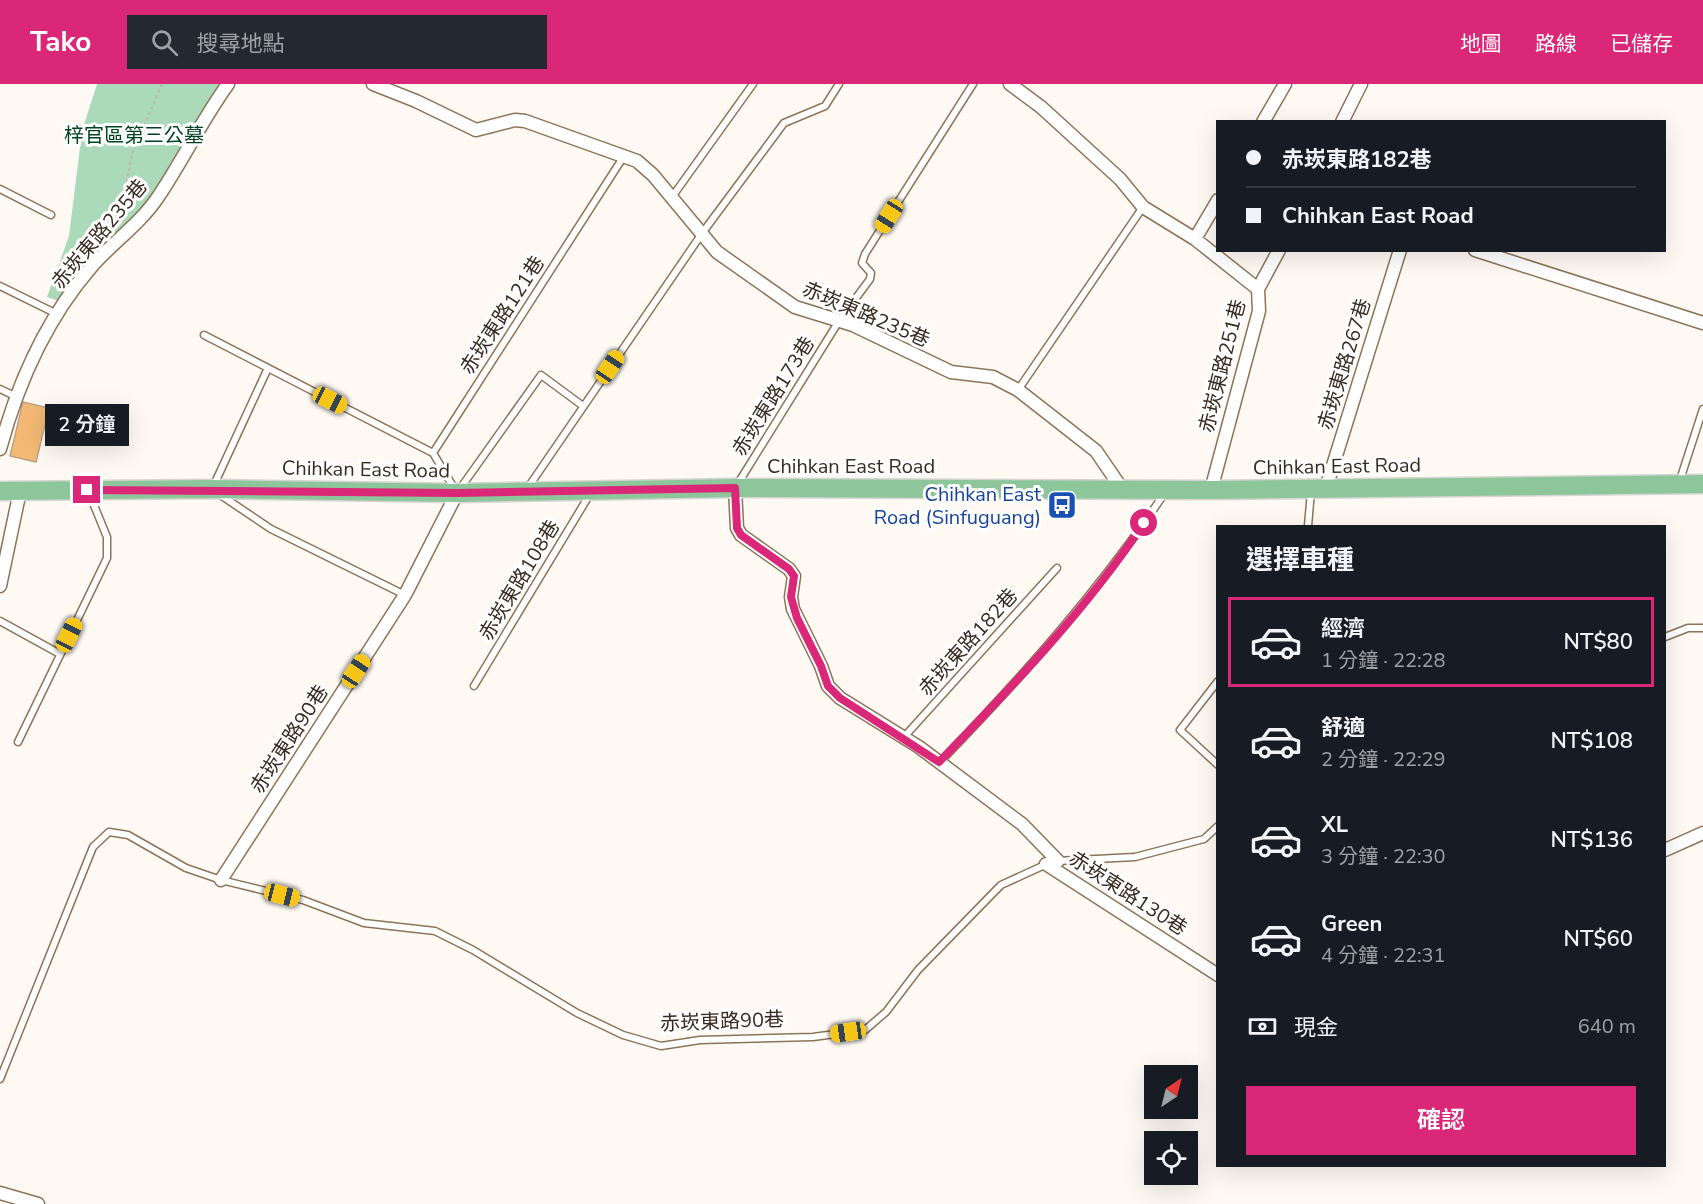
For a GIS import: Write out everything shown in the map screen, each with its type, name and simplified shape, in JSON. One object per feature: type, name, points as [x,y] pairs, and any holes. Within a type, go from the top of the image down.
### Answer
[{"type":"main road","name":"Chihkan East Road","points":[[0,491],[212,489],[457,493],[735,488],[1211,490],[1703,484]]},
{"type":"street","name":"赤崁東路235巷","points":[[0,449],[15,396],[32,358],[57,314],[92,266],[130,232],[158,197],[204,117],[228,84]]},
{"type":"street","name":"赤崁東路235巷","points":[[373,84],[416,100],[476,130],[515,120],[525,122],[624,156],[645,167],[703,232],[717,252],[785,300],[802,310],[853,325],[951,372],[993,377],[1018,390],[1096,452],[1122,489]]},
{"type":"street","points":[[1010,84],[1041,107],[1120,179],[1143,207],[1195,239],[1258,289]]},
{"type":"street","points":[[1264,120],[1285,84]]},
{"type":"street","points":[[1343,120],[1361,84]]},
{"type":"street","points":[[1195,239],[1216,203]]},
{"type":"street","name":"赤崁東路251巷","points":[[1211,490],[1259,311],[1258,289],[1280,252]]},
{"type":"street","name":"赤崁東路267巷","points":[[1319,488],[1399,252]]},
{"type":"street","points":[[1481,252],[1703,322]]},
{"type":"street","name":"赤崁東路130巷","points":[[735,488],[737,528],[741,535],[789,569],[794,576],[791,597],[793,609],[821,666],[828,686],[840,698],[939,762],[1022,824],[1052,862],[1216,974]]},
{"type":"street","points":[[0,584],[20,491]]},
{"type":"street","name":"赤崁東路90巷","points":[[221,880],[405,595],[457,493]]},
{"type":"street","points":[[1666,850],[1703,833]]},
{"type":"street","points":[[0,1193],[38,1204]]},
{"type":"lane","points":[[672,197],[753,84]]},
{"type":"lane","points":[[525,492],[703,232],[784,123],[825,106],[839,84]]},
{"type":"lane","name":"赤崁東路173巷","points":[[735,488],[839,321],[871,276],[862,263],[865,254],[973,84]]},
{"type":"lane","name":"赤崁東路121巷","points":[[433,453],[624,156]]},
{"type":"lane","points":[[0,189],[51,215]]},
{"type":"lane","points":[[1018,390],[1143,207]]},
{"type":"lane","points":[[0,286],[57,314]]},
{"type":"lane","points":[[204,335],[433,453],[457,493],[541,375],[583,406]]},
{"type":"lane","points":[[268,368],[212,489],[271,529],[405,595]]},
{"type":"lane","points":[[0,389],[15,396]]},
{"type":"lane","points":[[1678,484],[1703,409]]},
{"type":"lane","points":[[1308,525],[1319,488]]},
{"type":"lane","points":[[939,762],[1003,697],[1122,557],[1167,489]]},
{"type":"lane","points":[[18,742],[109,548],[87,490]]},
{"type":"lane","name":"赤崁東路108巷","points":[[474,686],[592,490]]},
{"type":"lane","name":"赤崁東路182巷","points":[[904,738],[1057,568]]},
{"type":"lane","points":[[0,621],[60,654]]},
{"type":"lane","points":[[1666,637],[1688,628],[1703,628]]},
{"type":"lane","points":[[1216,684],[1180,730],[1216,763]]},
{"type":"lane","points":[[1052,862],[1135,857],[1204,839],[1216,828]]},
{"type":"lane","name":"赤崁東路90巷","points":[[0,1079],[93,847],[109,832],[128,835],[186,868],[221,880],[303,900],[364,923],[435,931],[473,950],[577,1013],[623,1035],[661,1046],[700,1040],[813,1037],[865,1030],[886,1012],[918,970],[1001,885],[1052,862]]},
{"type":"path","points":[[92,266],[92,246],[123,201],[132,154],[162,84]]},
{"type":"green space","name":"梓官區第三公墓","points":[[97,84],[228,84],[158,197],[65,303],[47,297],[69,236],[82,131]]},
{"type":"building","points":[[23,402],[49,408],[36,462],[10,456]]},
{"type":"place","name":"Chihkan East Road (Sinfuguang)","points":[[1062,505]]},
{"type":"route","points":[[87,490],[212,489],[457,493],[735,488],[737,528],[741,535],[789,569],[794,576],[791,597],[793,609],[821,666],[828,686],[840,698],[939,762],[1003,697],[1122,557],[1144,523]]}]
